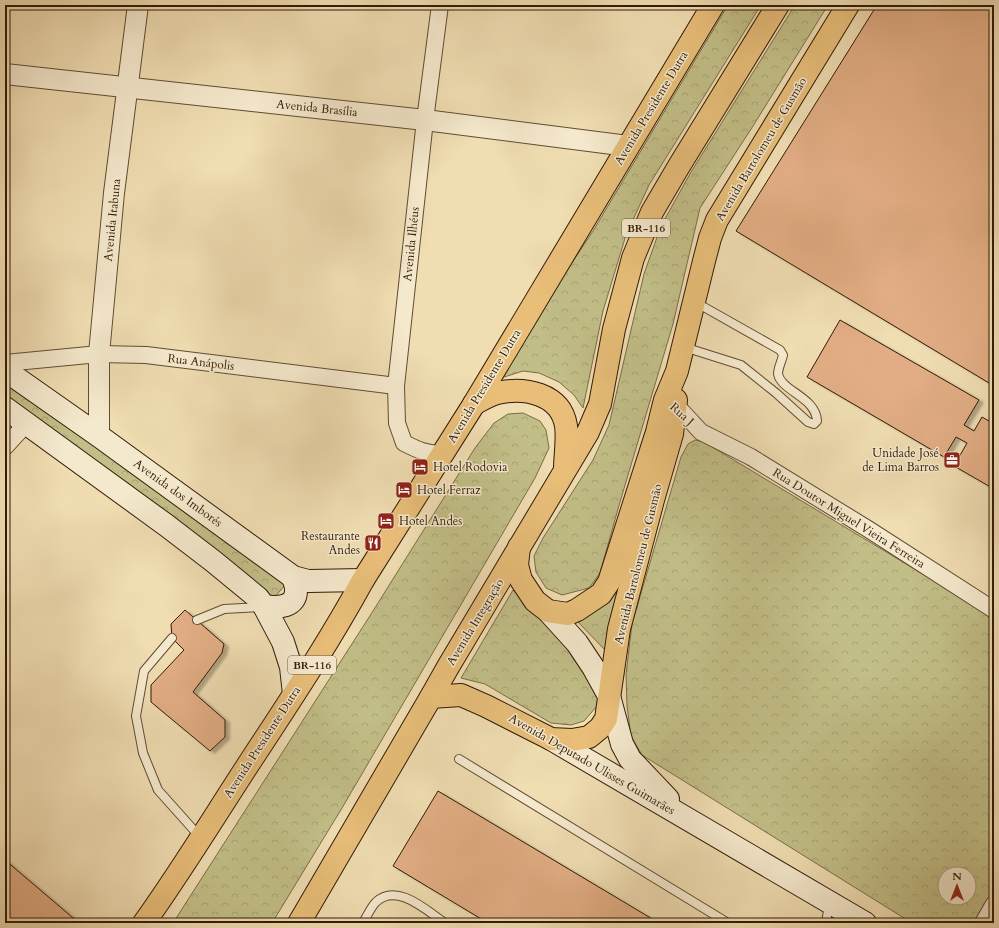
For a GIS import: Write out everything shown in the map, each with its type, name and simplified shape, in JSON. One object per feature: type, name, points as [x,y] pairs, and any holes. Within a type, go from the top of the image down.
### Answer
[{"type":"main road","name":"Avenida Presidente Dutra","points":[[144,923],[171,885],[294,694],[353,599],[363,580],[474,404],[713,5]]},
{"type":"main road","name":"BR-116","points":[[519,547],[588,432],[600,404],[614,329],[624,290],[633,258],[652,212],[687,152],[778,5]]},
{"type":"main road","name":"Avenida Bartolomeu de Gusmão","points":[[551,739],[572,740],[589,737],[600,728],[606,719],[619,629],[653,500],[670,402],[693,302],[710,238],[717,220],[848,5]]},
{"type":"main road","name":"Avenida dos Imborés","points":[[5,370],[99,436],[293,577],[308,581],[363,580]]},
{"type":"main road","points":[[474,404],[495,394],[513,390],[529,391],[547,398],[560,409],[564,416],[566,427],[564,472]]},
{"type":"main road","points":[[5,408],[213,561],[258,598],[264,606],[287,655],[291,667],[294,694]]},
{"type":"main road","name":"Avenida Bartolomeu de Gusmão","points":[[548,611],[568,614],[577,610],[600,594],[609,582],[665,433]]},
{"type":"main road","points":[[519,547],[517,564],[521,580],[535,601],[548,611]]},
{"type":"main road","name":"Avenida Integração","points":[[431,698],[519,547]]},
{"type":"main road","points":[[264,606],[276,608],[283,607],[293,601],[296,590],[293,577]]},
{"type":"main road","name":"Avenida Deputado Ulisses Guimarães","points":[[548,611],[577,643],[593,667],[609,696],[622,744],[630,759],[684,817]]},
{"type":"main road","name":"Avenida Deputado Ulisses Guimarães","points":[[431,698],[461,695],[551,739],[684,817],[828,913],[864,923]]},
{"type":"main road","name":"BR-116","points":[[299,923],[431,698]]},
{"type":"street","name":"Avenida Itabuna","points":[[99,436],[99,354],[114,193],[138,5]]},
{"type":"street","name":"Avenida Ilhéus","points":[[440,5],[425,120],[396,386],[397,423],[404,443],[419,451],[430,454],[442,454]]},
{"type":"street","name":"Avenida Brasília","points":[[5,74],[425,120],[628,146]]},
{"type":"street","name":"Rua Anápolis","points":[[5,363],[99,354],[146,355],[396,386]]},
{"type":"street","name":"Rua J","points":[[670,402],[701,432]]},
{"type":"street","points":[[5,447],[27,423]]},
{"type":"street","name":"Rua J","points":[[665,433],[701,432]]},
{"type":"street","name":"Rua Doutor Miguel Vieira Ferreira","points":[[701,432],[757,461],[868,529],[994,610]]},
{"type":"street","points":[[983,923],[994,904]]},
{"type":"lane","points":[[683,347],[741,365],[776,393],[808,422],[814,424],[818,421],[817,414],[806,401],[782,382],[778,375],[778,369],[783,355],[780,350],[693,302]]},
{"type":"lane","points":[[197,620],[224,609],[264,606]]},
{"type":"lane","points":[[172,638],[144,671],[136,716],[143,753],[158,790],[200,838]]},
{"type":"lane","points":[[459,759],[728,923]]},
{"type":"lane","points":[[362,923],[376,902],[386,895],[395,895],[405,897],[445,923]]},
{"type":"green space","points":[[728,5],[761,5],[649,185],[626,235],[603,311],[583,408],[574,395],[559,382],[539,373],[523,371],[501,378],[544,305],[593,231]]},
{"type":"green space","points":[[795,5],[828,5],[700,208],[673,324],[600,573],[589,588],[562,595],[546,588],[536,572],[534,556],[543,538],[593,460],[609,425],[644,274],[661,226],[691,172]]},
{"type":"green space","points":[[5,377],[285,585],[274,598],[5,398]]},
{"type":"green space","points":[[523,413],[540,421],[546,430],[549,448],[535,478],[342,808],[272,923],[173,923],[373,611],[475,448],[494,423],[508,414]]},
{"type":"green space","points":[[695,440],[704,442],[994,617],[994,889],[973,923],[912,923],[642,755],[631,736],[627,706],[626,674],[632,624],[681,457],[688,444]]},
{"type":"green space","points":[[619,586],[606,651],[578,622]]},
{"type":"green space","points":[[513,590],[596,679],[601,695],[597,706],[584,721],[571,725],[551,723],[485,684],[461,678]]},
{"type":"building","points":[[877,5],[994,5],[994,386],[736,231]]},
{"type":"building","points":[[840,320],[979,400],[964,425],[974,431],[982,417],[994,424],[994,489],[954,466],[967,443],[956,437],[944,457],[807,377]]},
{"type":"building","points":[[185,610],[224,644],[222,653],[193,692],[225,720],[225,737],[210,751],[151,702],[151,685],[184,650],[172,638],[171,624]]},
{"type":"building","points":[[438,791],[659,923],[488,923],[393,866]]},
{"type":"building","points":[[5,860],[79,923],[5,923]]},
{"type":"place","name":"Unidade José de Lima Barros","points":[[952,460]]},
{"type":"place","name":"Hotel Rodovia","points":[[420,467]]},
{"type":"place","name":"Hotel Ferraz","points":[[404,490]]},
{"type":"place","name":"Hotel Andes","points":[[386,521]]},
{"type":"place","name":"Restaurante Andes","points":[[373,543]]}]
